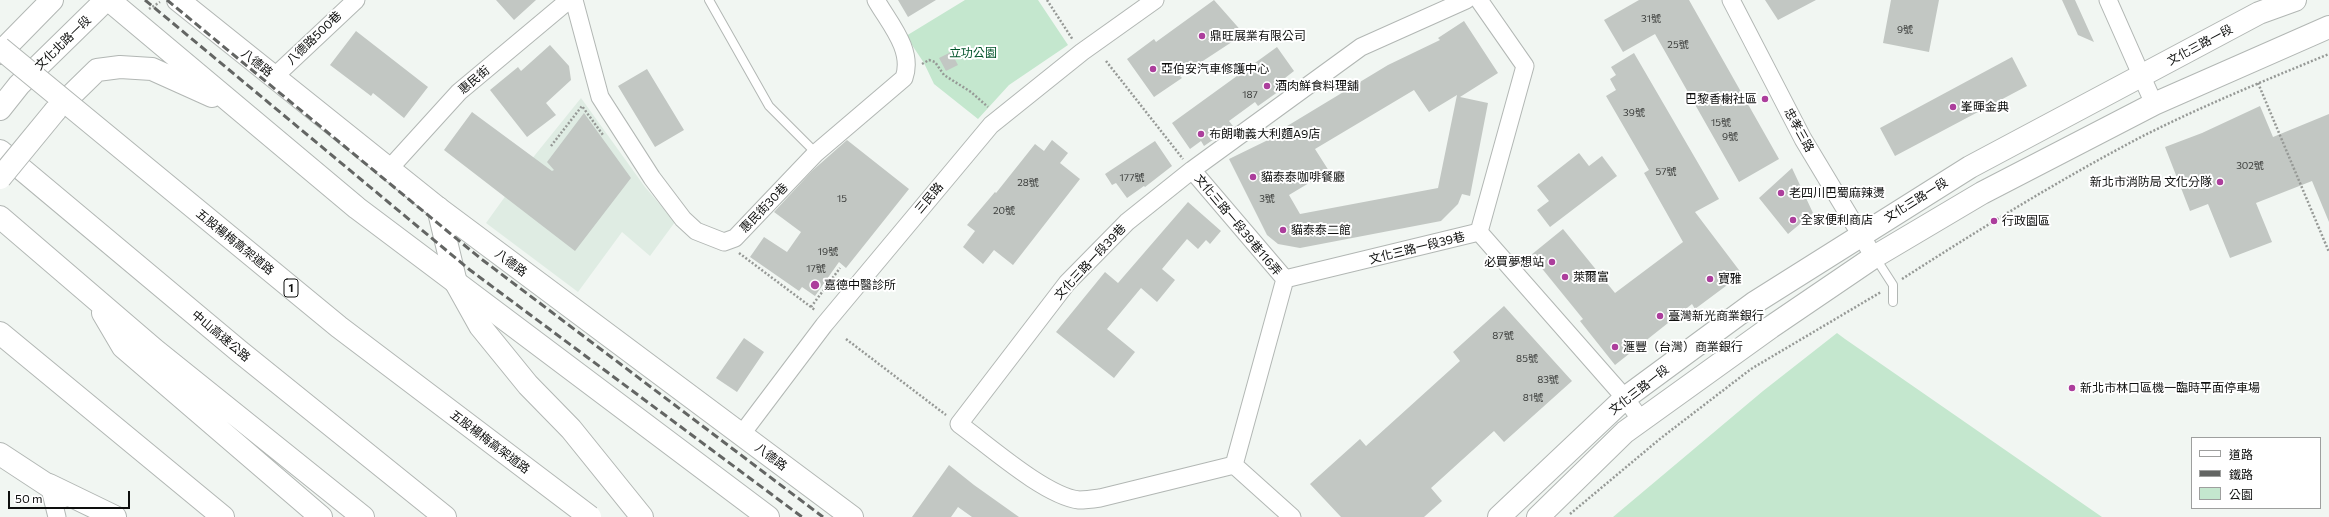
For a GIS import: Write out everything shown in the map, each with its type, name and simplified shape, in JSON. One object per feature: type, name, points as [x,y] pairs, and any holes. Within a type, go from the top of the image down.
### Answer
[{"type":"main road","points":[[0,53],[52,0]]},
{"type":"main road","points":[[108,0],[358,208],[768,517]]},
{"type":"main road","name":"文化北路一段","points":[[0,109],[19,85],[108,0]]},
{"type":"main road","name":"八德路","points":[[178,0],[438,208],[852,517]]},
{"type":"main road","name":"文化三路一段","points":[[1499,517],[1625,398],[1754,303],[1860,234],[1970,166],[2260,13],[2295,0]]},
{"type":"main road","name":"文化三路一段","points":[[1538,517],[1625,432],[1771,327],[1874,257],[1982,193],[2154,104],[2329,27]]},
{"type":"main road","name":"五股楊梅高架道路","points":[[0,48],[339,327],[590,517]]},
{"type":"main road","points":[[0,178],[55,111],[97,70],[120,67],[152,69],[239,108]]},
{"type":"main road","name":"中山高速公路","points":[[0,151],[239,351],[445,517]]},
{"type":"main road","points":[[438,208],[456,283],[480,326],[528,385],[571,429],[642,517]]},
{"type":"main road","points":[[0,217],[155,350],[363,517]]},
{"type":"main road","points":[[93,296],[123,347],[321,517]]},
{"type":"main road","points":[[0,333],[224,517]]},
{"type":"main road","points":[[239,351],[462,517]]},
{"type":"main road","points":[[5,455],[92,517]]},
{"type":"main road","points":[[49,485],[115,517]]},
{"type":"street","name":"八德路500巷","points":[[274,77],[356,0]]},
{"type":"street","name":"惠民街","points":[[389,169],[459,92],[569,0]]},
{"type":"street","points":[[574,0],[600,97],[652,178],[683,219],[696,231],[724,242]]},
{"type":"street","points":[[876,0],[903,47],[907,69],[904,78]]},
{"type":"street","name":"三民路","points":[[741,435],[824,326],[991,125],[1082,52],[1155,0]]},
{"type":"street","name":"文化三路一段39巷","points":[[959,424],[1067,283],[1127,222],[1192,170],[1361,46],[1466,0]]},
{"type":"street","name":"文化三路一段39巷","points":[[1479,0],[1524,66],[1479,232]]},
{"type":"street","name":"忠孝三路","points":[[1731,0],[1803,139],[1874,257]]},
{"type":"street","points":[[2108,0],[2154,104]]},
{"type":"street","name":"惠民街30巷","points":[[724,242],[735,238],[816,153],[904,78]]},
{"type":"street","name":"文化三路一段39巷116弄","points":[[1192,170],[1285,279]]},
{"type":"street","name":"文化三路一段39巷","points":[[1285,279],[1479,232]]},
{"type":"street","name":"文化三路一段39巷","points":[[1479,232],[1625,398],[1641,420]]},
{"type":"street","points":[[1234,465],[1285,279]]},
{"type":"street","points":[[959,424],[1036,480],[1058,494],[1079,500],[1100,498],[1234,465]]},
{"type":"street","points":[[1234,465],[1292,517]]},
{"type":"street","points":[[49,485],[57,517]]},
{"type":"lane","points":[[709,0],[769,106],[816,153]]},
{"type":"lane","points":[[1874,257],[1893,285],[1893,302]]},
{"type":"path","points":[[149,9],[162,0]]},
{"type":"path","points":[[1047,0],[1075,43]]},
{"type":"path","points":[[1567,517],[1661,438],[1751,369],[1893,285],[1965,238],[2141,137],[2258,83],[2329,54]]},
{"type":"path","points":[[904,78],[929,60],[935,62],[944,76],[971,92],[991,109]]},
{"type":"path","points":[[1106,61],[1192,170]]},
{"type":"path","points":[[2258,83],[2329,252]]},
{"type":"path","points":[[551,146],[582,106],[604,136]]},
{"type":"path","points":[[724,242],[820,314]]},
{"type":"path","points":[[811,307],[840,268]]},
{"type":"path","points":[[846,339],[959,424]]},
{"type":"shaded area","points":[[581,98],[645,187],[675,222],[650,256],[622,232],[578,292],[486,223],[535,155]]},
{"type":"green space","name":"立功公園","points":[[965,0],[1038,0],[1068,45],[1009,85],[978,119],[934,84],[924,63],[906,36]]},
{"type":"green space","points":[[1837,333],[2102,517],[1613,517],[1763,391]]},
{"type":"building","points":[[496,0],[536,0],[514,20]]},
{"type":"building","points":[[898,0],[936,0],[908,17]]},
{"type":"building","points":[[1214,0],[1244,34],[1180,76],[1182,78],[1154,97],[1127,59],[1154,39],[1156,42]]},
{"type":"building","points":[[1639,0],[1689,0],[1779,159],[1739,182],[1655,34],[1623,52],[1604,20]]},
{"type":"building","points":[[1765,0],[1816,0],[1778,20]]},
{"type":"building","points":[[1891,0],[1939,0],[1929,52],[1883,43]]},
{"type":"building","points":[[2062,0],[2075,0],[2094,42],[2078,35]]},
{"type":"building","points":[[1464,21],[1498,73],[1460,97],[1488,103],[1470,196],[1462,194],[1458,204],[1441,221],[1300,248],[1278,244],[1267,235],[1229,159],[1270,139],[1269,137],[1388,65],[1440,40],[1438,38]],"holes":[[[1414,90],[1429,112],[1457,95],[1438,188],[1300,214],[1289,195],[1329,171],[1315,149]]]},
{"type":"building","points":[[356,31],[428,87],[404,118],[373,93],[371,96],[330,65]]},
{"type":"building","points":[[550,45],[569,66],[571,80],[546,103],[556,115],[527,137],[490,90],[518,67],[521,71]]},
{"type":"building","points":[[1277,47],[1294,71],[1285,78],[1289,84],[1258,106],[1255,102],[1229,121],[1233,126],[1204,146],[1201,141],[1190,149],[1172,123]]},
{"type":"building","points":[[951,52],[958,65],[946,71],[939,58]]},
{"type":"building","points":[[1634,53],[1719,199],[1695,212],[1742,274],[1695,309],[1692,304],[1615,365],[1580,321],[1583,319],[1531,255],[1563,229],[1615,293],[1683,242],[1644,173],[1649,170],[1606,96],[1616,90],[1610,79],[1616,75],[1611,67]]},
{"type":"building","name":"峯暉金典","points":[[2012,57],[2027,86],[1895,156],[1880,128]]},
{"type":"building","points":[[647,69],[684,130],[655,147],[618,86]]},
{"type":"building","name":"新北市消防局 文化分隊","points":[[2260,106],[2273,137],[2329,114],[2329,222],[2312,181],[2256,203],[2272,242],[2230,258],[2208,204],[2190,211],[2165,147],[2202,133]]},
{"type":"building","points":[[472,112],[552,171],[554,170],[547,162],[584,113],[631,178],[575,251],[444,150]]},
{"type":"building","points":[[847,140],[909,189],[846,268],[839,262],[815,296],[802,287],[799,291],[750,257],[764,237],[787,252],[801,232],[774,212],[812,171]]},
{"type":"building","points":[[1052,140],[1068,153],[1060,163],[1080,179],[1013,265],[994,250],[983,264],[963,247],[975,231],[967,225],[995,192],[996,193],[1035,144],[1044,151]]},
{"type":"building","points":[[1155,141],[1172,166],[1145,187],[1144,186],[1127,198],[1116,183],[1112,185],[1105,174]]},
{"type":"building","points":[[1579,153],[1589,166],[1602,156],[1617,176],[1550,227],[1537,210],[1549,201],[1537,186]]},
{"type":"building","points":[[1792,168],[1813,213],[1788,234],[1759,198]]},
{"type":"building","points":[[1188,202],[1221,231],[1210,244],[1206,240],[1198,249],[1187,239],[1162,269],[1175,280],[1157,302],[1141,288],[1107,329],[1135,352],[1114,378],[1056,332],[1105,272],[1118,283]]},
{"type":"building","points":[[1504,306],[1572,381],[1504,442],[1494,431],[1431,488],[1442,501],[1424,517],[1341,517],[1310,484],[1360,439],[1366,446],[1460,361],[1453,352]]},
{"type":"building","points":[[744,338],[764,352],[737,392],[716,378]]},
{"type":"building","points":[[949,465],[1019,517],[972,517],[958,507],[951,517],[912,517]]},
{"type":"railway","points":[[145,0],[470,270],[802,517]]},
{"type":"railway","points":[[167,0],[480,258],[823,517]]},
{"type":"place","name":"鼎旺展業有限公司","points":[[1202,36]]},
{"type":"place","name":"亞伯安汽車修護中心","points":[[1153,69]]},
{"type":"place","name":"酒肉鮮食料理舖","points":[[1267,86]]},
{"type":"place","name":"巴黎香榭社區","points":[[1765,99]]},
{"type":"place","name":"峯暉金典","points":[[1953,107]]},
{"type":"place","name":"布朗嘞義大利麵A9店","points":[[1201,134]]},
{"type":"place","name":"貓泰泰咖啡餐廳","points":[[1253,177]]},
{"type":"place","name":"新北市消防局 文化分隊","points":[[2220,182]]},
{"type":"place","name":"老四川巴蜀麻辣燙","points":[[1781,193]]},
{"type":"place","name":"全家便利商店","points":[[1793,220]]},
{"type":"place","name":"行政園區","points":[[1994,221]]},
{"type":"place","name":"貓泰泰二館","points":[[1283,230]]},
{"type":"place","name":"必買夢想站","points":[[1552,262]]},
{"type":"place","name":"萊爾富","points":[[1565,277]]},
{"type":"place","name":"寶雅","points":[[1710,279]]},
{"type":"place","name":"嘉德中醫診所","points":[[815,285]]},
{"type":"place","name":"臺灣新光商業銀行","points":[[1660,316]]},
{"type":"place","name":"滙豐（台灣）商業銀行","points":[[1615,347]]},
{"type":"place","name":"新北市林口區機一臨時平面停車場","points":[[2072,388]]}]
